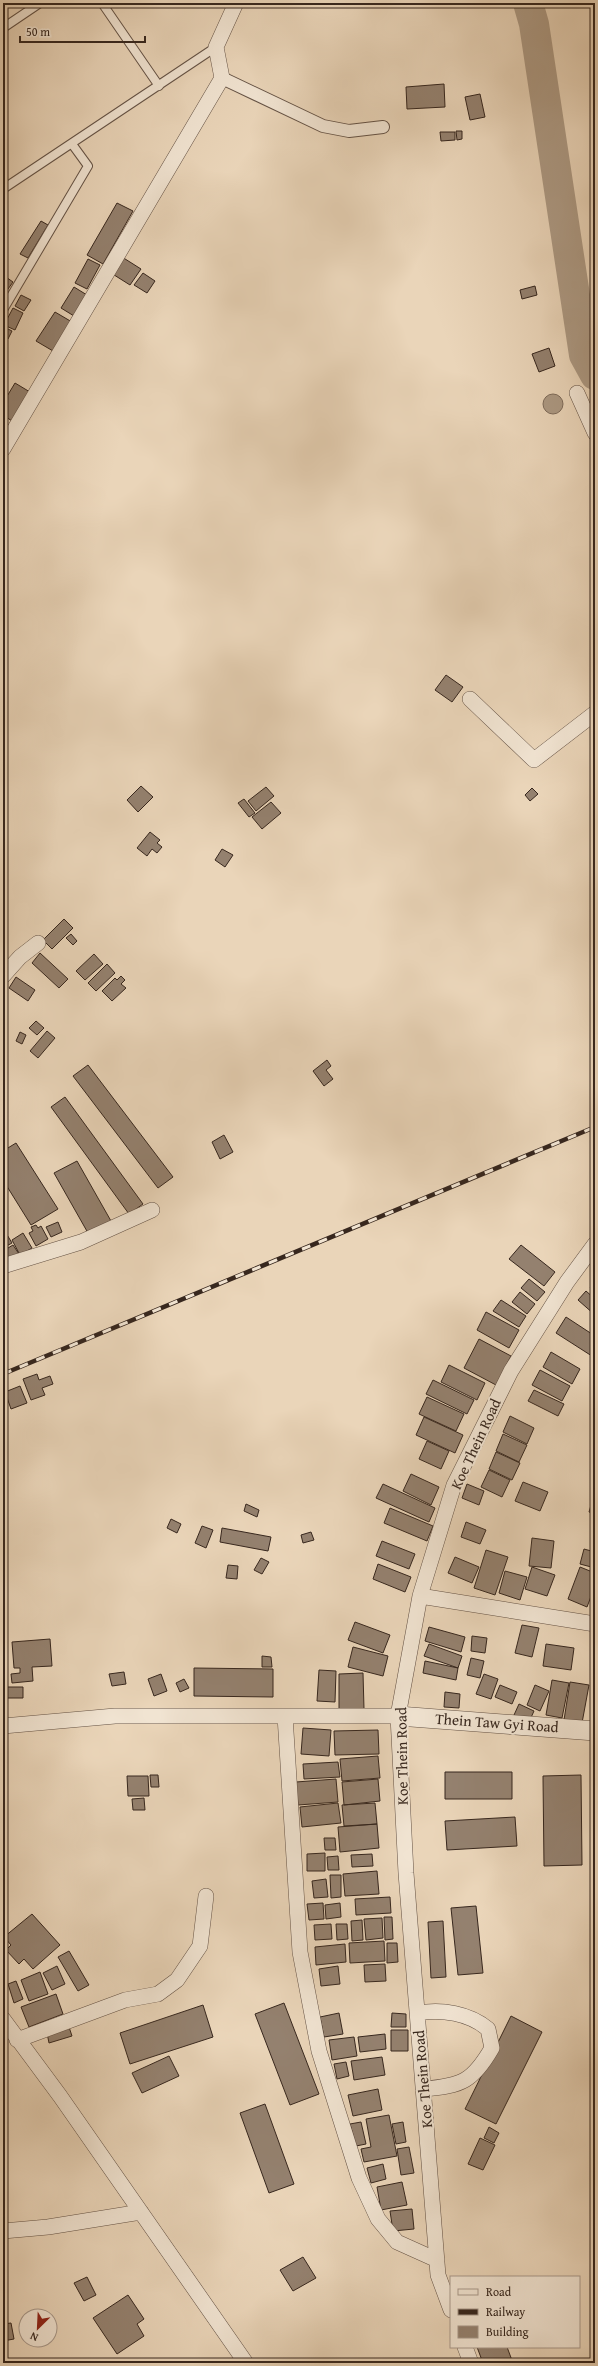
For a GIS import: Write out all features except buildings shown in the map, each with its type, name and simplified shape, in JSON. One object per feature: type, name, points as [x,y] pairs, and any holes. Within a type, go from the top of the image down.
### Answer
[{"type":"street","points":[[3,449],[222,78],[216,47],[236,3]]},
{"type":"street","points":[[222,78],[323,126],[349,131],[383,127]]},
{"type":"street","points":[[577,393],[595,433]]},
{"type":"street","points":[[470,699],[534,760],[595,713]]},
{"type":"street","points":[[3,976],[20,957],[38,943]]},
{"type":"street","points":[[3,1266],[81,1242],[152,1210]]},
{"type":"street","name":"Koe Thein Road","points":[[450,2307],[438,2275],[406,1873],[398,1716],[420,1596],[454,1485],[511,1371],[567,1282],[595,1244]]},
{"type":"street","points":[[420,1596],[595,1624]]},
{"type":"street","points":[[3,1726],[115,1716],[398,1716]]},
{"type":"street","points":[[285,1716],[300,1952],[319,2051],[360,2178],[378,2219],[397,2242],[437,2260]]},
{"type":"street","name":"Thein Taw Gyi Road","points":[[398,1716],[595,1731]]},
{"type":"street","points":[[17,2040],[125,2000],[158,1994],[177,1980],[200,1946],[206,1896]]},
{"type":"street","points":[[418,2013],[437,2010],[477,2020],[488,2029],[492,2048],[480,2069],[464,2082],[439,2088],[424,2089]]},
{"type":"street","points":[[3,2019],[17,2040],[60,2096],[246,2363]]},
{"type":"street","points":[[3,2231],[48,2227],[141,2212]]},
{"type":"street","points":[[465,2348],[471,2363]]},
{"type":"lane","points":[[3,28],[40,3]]},
{"type":"lane","points":[[102,3],[159,86]]},
{"type":"lane","points":[[3,189],[216,47]]},
{"type":"lane","points":[[4,308],[88,166],[72,144]]},
{"type":"shaded area","points":[[553,394],[560,397],[563,404],[560,411],[553,414],[546,411],[543,404],[546,397]]},
{"type":"waterway","points":[[528,3],[534,24],[584,355],[595,375]]},
{"type":"railway","points":[[3,1374],[595,1127]]}]
